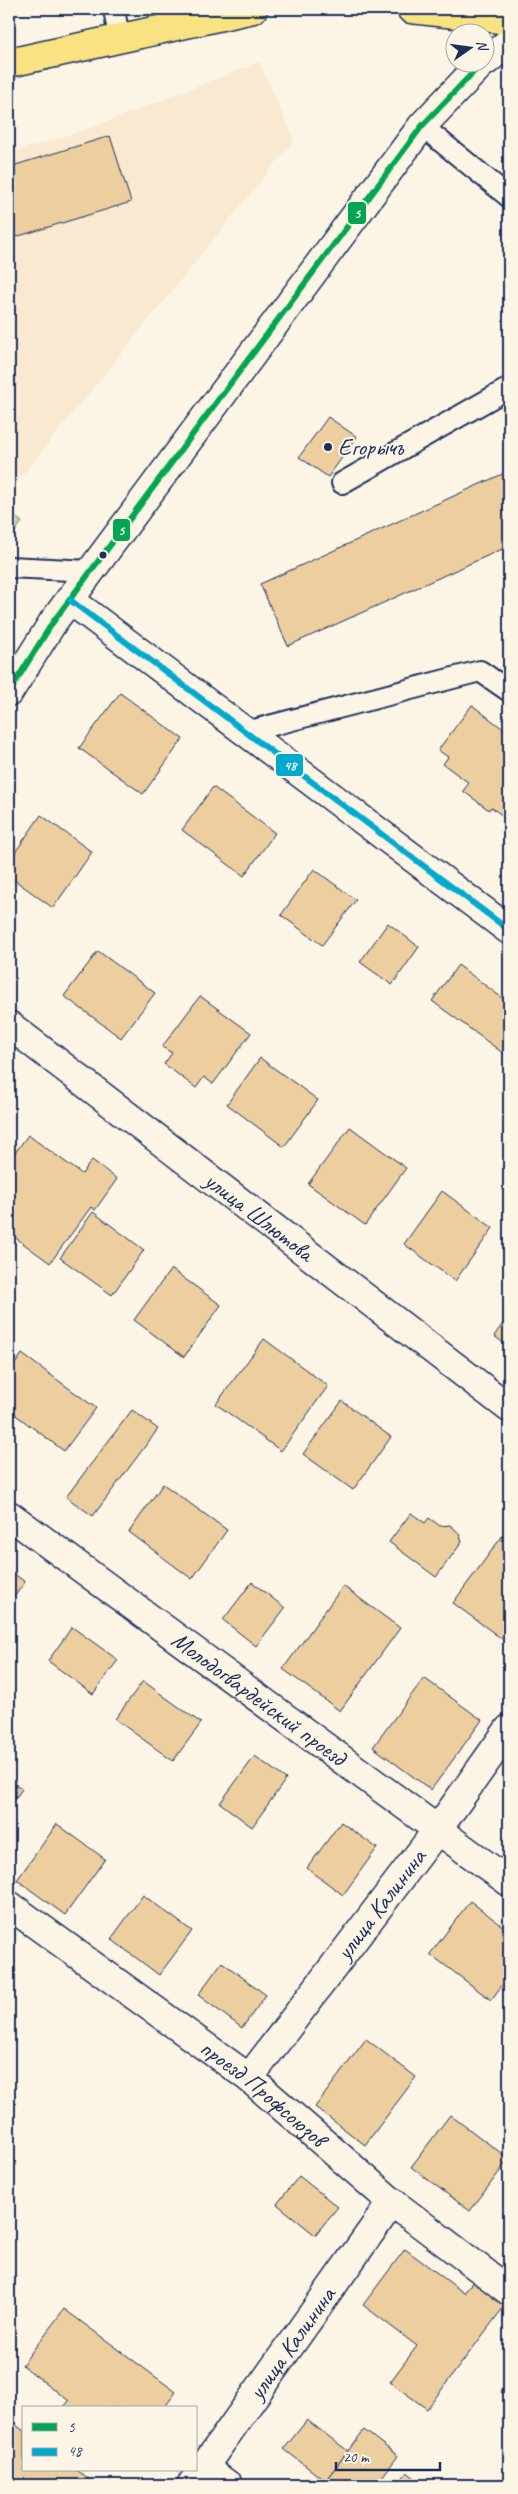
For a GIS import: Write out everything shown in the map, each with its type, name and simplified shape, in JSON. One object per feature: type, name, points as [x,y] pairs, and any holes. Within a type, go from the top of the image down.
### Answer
[{"type":"main road","points":[[9,62],[253,9]]},
{"type":"main road","points":[[411,9],[509,20]]},
{"type":"street","points":[[496,52],[509,42]]},
{"type":"street","points":[[9,692],[53,622],[422,126],[474,72]]},
{"type":"street","points":[[70,600],[509,930]]},
{"type":"street","points":[[9,665],[53,622]]},
{"type":"street","name":"улица Шлютова","points":[[9,1025],[509,1408]]},
{"type":"street","name":"Молодогвардейский проезд","points":[[9,1515],[509,1882]]},
{"type":"street","name":"улица Калинина","points":[[249,2078],[438,1829],[509,1729]]},
{"type":"street","name":"проезд Профсоюзов","points":[[9,1905],[249,2078],[392,2202],[509,2291]]},
{"type":"street","name":"улица Калинина","points":[[198,2476],[392,2202]]},
{"type":"street","points":[[198,2476],[228,2485]]},
{"type":"lane","points":[[114,9],[119,38]]},
{"type":"lane","points":[[422,126],[509,197]]},
{"type":"lane","points":[[342,483],[509,388]]},
{"type":"lane","points":[[9,567],[91,571]]},
{"type":"lane","points":[[246,732],[480,670],[509,691]]},
{"type":"shaded area","points":[[259,62],[294,140],[9,492],[9,154],[99,125]]},
{"type":"green space","points":[[9,512],[22,522],[9,539]]},
{"type":"building","points":[[110,136],[131,202],[9,239],[9,167]]},
{"type":"building","name":"Егорычъ","points":[[328,417],[357,437],[328,477],[299,457]]},
{"type":"building","points":[[509,471],[509,546],[288,646],[260,584]]},
{"type":"building","points":[[120,693],[183,739],[143,794],[79,748]]},
{"type":"building","points":[[472,705],[507,732],[505,735],[509,738],[509,814],[506,812],[503,816],[491,807],[489,810],[463,791],[469,783],[443,764],[448,757],[438,750]]},
{"type":"building","points":[[213,787],[275,833],[244,876],[182,830]]},
{"type":"building","points":[[41,815],[92,852],[53,908],[9,876],[9,861]]},
{"type":"building","points":[[314,869],[356,900],[322,945],[281,915]]},
{"type":"building","points":[[388,923],[419,947],[392,985],[360,962]]},
{"type":"building","points":[[98,951],[155,993],[121,1038],[64,996]]},
{"type":"building","points":[[458,965],[509,1003],[509,1052],[507,1056],[432,1001]]},
{"type":"building","points":[[200,996],[251,1033],[213,1084],[204,1077],[196,1088],[164,1064],[172,1053],[162,1047]]},
{"type":"building","points":[[260,1058],[318,1100],[284,1147],[227,1104]]},
{"type":"building","points":[[350,1127],[406,1168],[365,1225],[308,1184]]},
{"type":"building","points":[[28,1135],[82,1174],[92,1160],[117,1179],[95,1210],[91,1207],[50,1263],[9,1233],[9,1208],[12,1203],[9,1200],[9,1161]]},
{"type":"building","points":[[442,1191],[493,1228],[455,1281],[404,1244]]},
{"type":"building","points":[[93,1212],[144,1250],[112,1295],[60,1258]]},
{"type":"building","points":[[171,1269],[221,1305],[184,1357],[134,1320]]},
{"type":"building","points":[[509,1315],[509,1347],[494,1336]]},
{"type":"building","points":[[264,1339],[328,1386],[281,1451],[216,1404]]},
{"type":"building","points":[[22,1354],[96,1408],[64,1451],[9,1410],[9,1373]]},
{"type":"building","points":[[342,1401],[391,1437],[353,1490],[303,1454]]},
{"type":"building","points":[[132,1410],[158,1429],[93,1516],[66,1497]]},
{"type":"building","points":[[163,1484],[227,1530],[192,1579],[129,1532]]},
{"type":"building","points":[[411,1513],[425,1523],[429,1518],[440,1526],[450,1525],[459,1533],[462,1542],[436,1577],[389,1542]]},
{"type":"building","points":[[509,1527],[509,1630],[502,1639],[453,1603]]},
{"type":"building","points":[[9,1570],[25,1582],[9,1604]]},
{"type":"building","points":[[252,1582],[285,1608],[256,1646],[223,1620]]},
{"type":"building","points":[[343,1586],[400,1628],[340,1711],[283,1669]]},
{"type":"building","points":[[72,1627],[118,1660],[93,1694],[48,1661]]},
{"type":"building","points":[[424,1678],[482,1720],[431,1790],[373,1747]]},
{"type":"building","points":[[143,1681],[201,1723],[173,1761],[115,1719]]},
{"type":"building","points":[[255,1756],[286,1779],[252,1827],[220,1803]]},
{"type":"building","points":[[9,1779],[22,1789],[9,1807]]},
{"type":"building","points":[[341,1822],[377,1848],[343,1895],[307,1868]]},
{"type":"building","points":[[57,1824],[105,1859],[65,1915],[17,1880]]},
{"type":"building","points":[[143,1895],[192,1931],[159,1975],[111,1939]]},
{"type":"building","points":[[470,1901],[509,1931],[509,1976],[491,2000],[430,1954]]},
{"type":"building","points":[[222,1962],[266,1995],[242,2028],[198,1995]]},
{"type":"building","points":[[366,2039],[416,2077],[365,2145],[315,2107]]},
{"type":"building","points":[[450,2115],[509,2159],[470,2211],[411,2167]]},
{"type":"building","points":[[299,2176],[338,2207],[315,2235],[277,2204]]},
{"type":"building","points":[[405,2249],[464,2293],[474,2280],[506,2304],[427,2409],[390,2382],[417,2346],[363,2305]]},
{"type":"building","points":[[64,2309],[176,2392],[166,2406],[65,2406],[69,2401],[22,2365]]},
{"type":"building","points":[[509,2380],[509,2398],[501,2392]]},
{"type":"building","points":[[9,2420],[22,2430],[22,2472],[80,2472],[97,2485],[9,2485]]},
{"type":"building","points":[[307,2420],[348,2451],[325,2481],[284,2449]]},
{"type":"building","points":[[364,2430],[398,2456],[376,2485],[322,2485]]},
{"type":"building","points":[[407,2472],[424,2485],[397,2485]]},
{"type":"transit line","name":"5","points":[[9,692],[53,622],[422,126],[473,72]]},
{"type":"transit line","name":"48","points":[[70,600],[509,930]]},
{"type":"place","name":"Егорычъ","points":[[328,447]]}]
